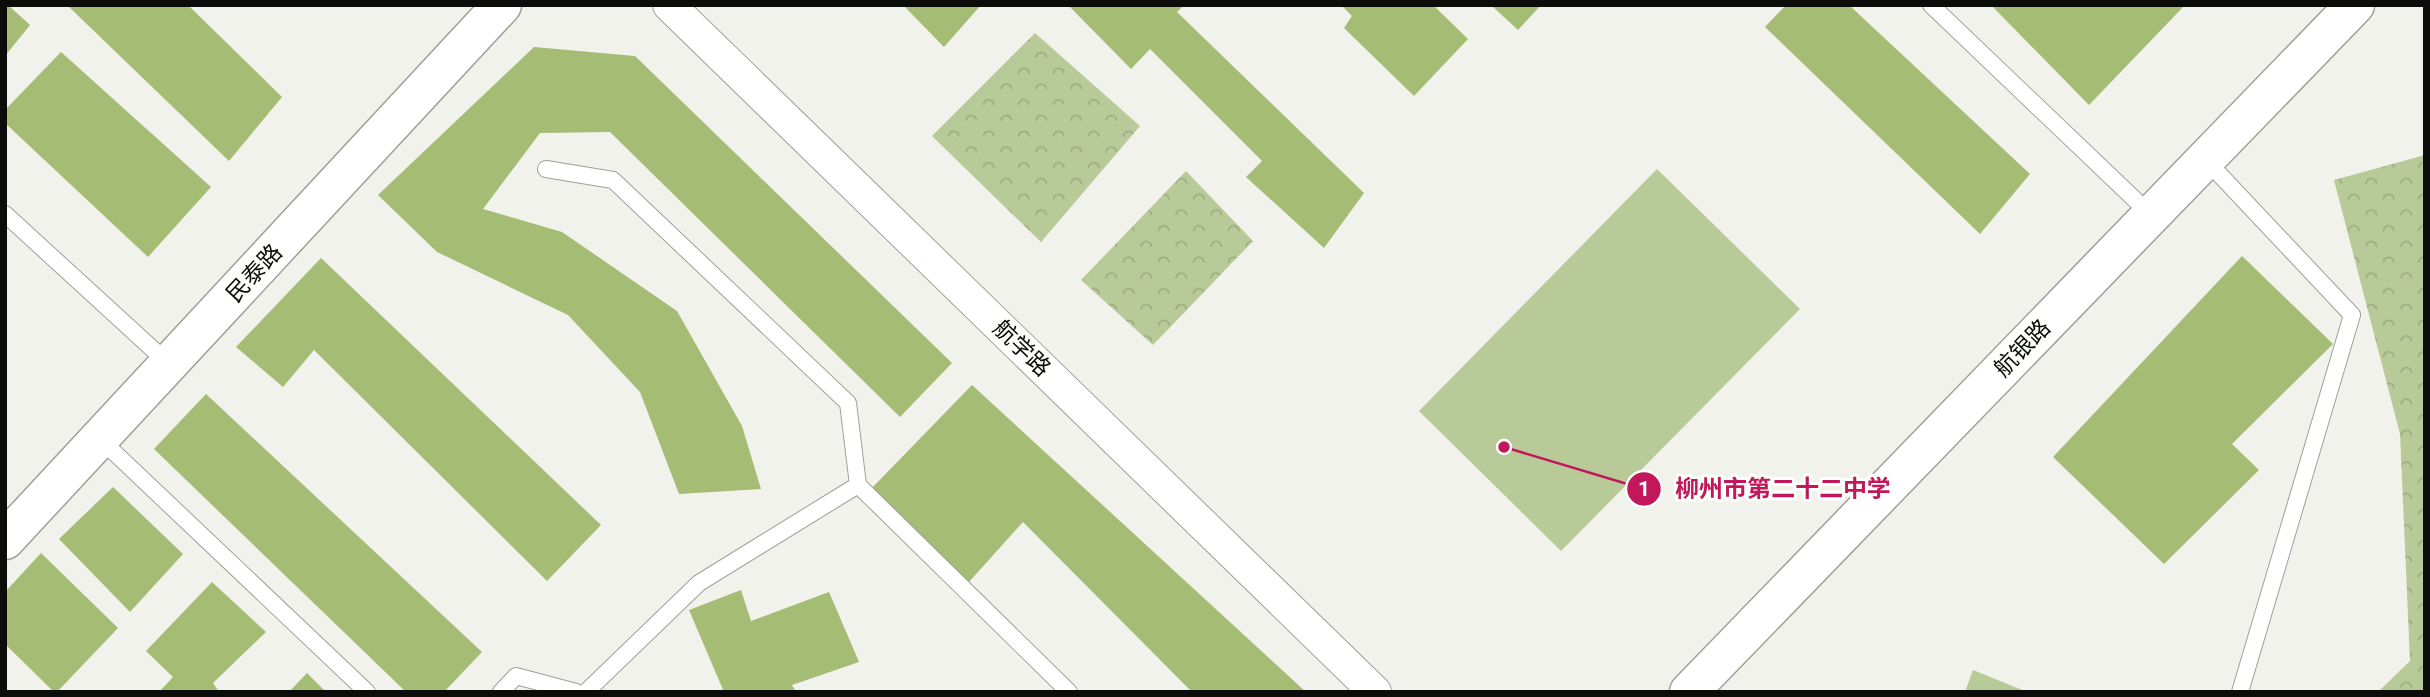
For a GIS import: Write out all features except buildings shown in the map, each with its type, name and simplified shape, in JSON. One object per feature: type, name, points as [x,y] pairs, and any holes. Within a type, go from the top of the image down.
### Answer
[{"type":"main road","name":"民泰路","points":[[5,540],[502,5]]},
{"type":"main road","name":"航银路","points":[[1689,692],[2355,5]]},
{"type":"street","name":"航学路","points":[[669,5],[1375,692]]},
{"type":"lane","points":[[1931,5],[2151,215]]},
{"type":"lane","points":[[2206,160],[2352,315],[2240,692]]},
{"type":"lane","points":[[546,169],[613,180],[848,403],[858,485],[1069,692]]},
{"type":"lane","points":[[5,214],[169,364]]},
{"type":"lane","points":[[99,438],[367,692]]},
{"type":"lane","points":[[586,692],[699,583],[858,485]]},
{"type":"lane","points":[[501,692],[516,676],[576,692]]},
{"type":"green space","points":[[1035,33],[1140,126],[1041,242],[932,136]]},
{"type":"green space","points":[[2425,155],[2425,692],[2378,692],[2410,661],[2400,434],[2334,180]]},
{"type":"green space","points":[[1657,169],[1800,309],[1561,551],[1419,411]]},
{"type":"green space","points":[[1186,171],[1253,241],[1153,345],[1081,280]]},
{"type":"green space","points":[[1973,670],[2027,692],[1965,692]]},
{"type":"place","name":"柳州市第二十二中学","points":[[1504,447]]}]
